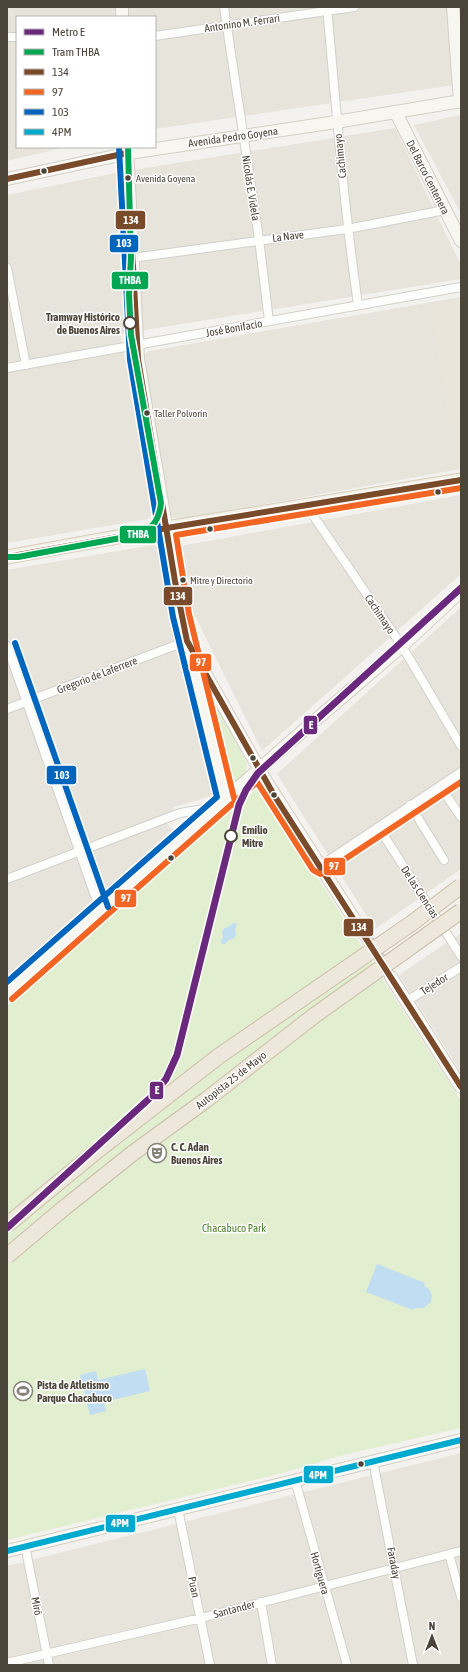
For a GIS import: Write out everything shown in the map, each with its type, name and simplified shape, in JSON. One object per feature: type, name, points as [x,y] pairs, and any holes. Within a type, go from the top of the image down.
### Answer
[{"type":"highway","points":[[7,1225],[98,1150],[219,1056],[405,927],[461,886]]},
{"type":"highway","name":"Autopista 25 de Mayo","points":[[7,1256],[133,1153],[206,1100],[315,1015],[461,911]]},
{"type":"main road","points":[[7,557],[167,528],[461,480]]},
{"type":"street","name":"Nicolás E. Videla","points":[[224,7],[259,239],[269,321]]},
{"type":"street","name":"Antonino M. Ferrari","points":[[156,36],[227,26],[327,9],[354,7]]},
{"type":"street","points":[[453,7],[460,102]]},
{"type":"street","name":"Cachimayo","points":[[327,9],[336,122],[347,229],[358,305]]},
{"type":"street","name":"Avenida Pedro Goyena","points":[[156,146],[243,136],[460,102]]},
{"type":"street","name":"Del Barco Centenera","points":[[396,113],[461,241]]},
{"type":"street","name":"Avenida Pedro Goyena","points":[[7,179],[127,150],[144,148]]},
{"type":"street","points":[[127,150],[136,345],[138,359],[175,582],[222,803]]},
{"type":"street","name":"La Nave","points":[[132,258],[259,239],[347,229],[444,210]]},
{"type":"street","points":[[7,268],[26,365]]},
{"type":"street","name":"José Bonifacio","points":[[7,368],[461,287]]},
{"type":"street","name":"Cachimayo","points":[[306,505],[402,646],[461,746]]},
{"type":"street","points":[[7,993],[259,770],[402,646],[461,591]]},
{"type":"street","points":[[187,641],[259,770],[363,933]]},
{"type":"street","name":"Gregorio de Laferrere","points":[[7,709],[187,641]]},
{"type":"street","points":[[7,646],[100,910]]},
{"type":"street","points":[[320,866],[461,772]]},
{"type":"street","points":[[440,786],[461,817]]},
{"type":"street","points":[[7,879],[180,813],[222,803]]},
{"type":"street","points":[[410,805],[444,860]]},
{"type":"street","name":"De las Ciencias","points":[[379,828],[461,956]]},
{"type":"street","name":"Tejedor","points":[[407,1001],[461,967]]},
{"type":"street","points":[[391,977],[461,1087]]},
{"type":"street","points":[[7,1551],[461,1440]]},
{"type":"street","name":"Faraday","points":[[373,1461],[414,1665]]},
{"type":"street","name":"Hortiguera","points":[[294,1480],[347,1665]]},
{"type":"street","name":"Puan","points":[[178,1509],[210,1665]]},
{"type":"street","name":"Miró","points":[[25,1546],[49,1665]]},
{"type":"street","name":"Santander","points":[[7,1663],[201,1618],[395,1567],[461,1552]]},
{"type":"street","points":[[449,1554],[461,1597]]},
{"type":"street","points":[[261,1602],[272,1665]]},
{"type":"shaded area","points":[[7,7],[461,7],[461,84],[156,129],[156,16],[16,16],[16,148],[62,148],[7,161]]},
{"type":"shaded area","points":[[461,115],[461,214],[414,125]]},
{"type":"shaded area","points":[[395,128],[461,265],[461,279],[120,334],[156,510],[148,519],[7,543],[7,195],[115,173]]},
{"type":"shaded area","points":[[461,297],[461,469],[181,519],[174,518],[171,515],[143,358],[145,354],[149,351]]},
{"type":"shaded area","points":[[461,302],[461,420],[449,422],[429,306]]},
{"type":"shaded area","points":[[461,495],[461,574],[262,751],[192,610],[181,546]]},
{"type":"shaded area","points":[[153,545],[160,548],[183,654],[217,788],[212,796],[174,807],[166,822],[175,832],[7,982],[7,570]]},
{"type":"shaded area","points":[[461,607],[461,869],[375,929],[277,774]]},
{"type":"shaded area","points":[[461,933],[461,1072],[399,975]]},
{"type":"shaded area","points":[[461,1453],[461,1665],[7,1665],[7,1566]]},
{"type":"green space","points":[[193,655],[247,764],[246,773],[234,782],[227,779]]},
{"type":"green space","name":"Chacabuco Park","points":[[257,784],[461,1101],[461,1428],[343,1455],[283,1473],[7,1540],[7,1006],[103,923],[181,850]]},
{"type":"water","points":[[233,923],[237,924],[235,929],[236,935],[233,939],[228,940],[225,944],[222,944],[222,931]]},
{"type":"water","points":[[377,1264],[425,1283],[424,1286],[429,1289],[432,1295],[431,1302],[424,1308],[415,1308],[413,1310],[366,1292]]},
{"type":"water","points":[[145,1369],[150,1391],[104,1402],[106,1411],[90,1415],[80,1375],[96,1371],[98,1380]]},
{"type":"tunnel","points":[[363,933],[389,972]]},
{"type":"metro line","name":"E","points":[[7,1228],[150,1098],[166,1079],[177,1055],[239,805],[246,790],[258,773],[461,588]]},
{"type":"tram line","name":"THBA","points":[[7,557],[18,557],[137,535],[143,533],[151,527],[159,514],[161,503],[131,335],[129,295],[131,257],[128,148]]},
{"type":"transit line","name":"103","points":[[7,982],[217,797],[173,617],[130,360],[119,148]]},
{"type":"transit line","name":"134","points":[[7,179],[127,153],[138,359],[175,581],[187,641],[274,795],[461,1087]]},
{"type":"transit line","name":"134","points":[[7,557],[167,528],[461,480]]},
{"type":"transit line","name":"97","points":[[234,798],[189,614],[176,535],[461,488]]},
{"type":"transit line","name":"103","points":[[15,643],[108,907]]},
{"type":"transit line","name":"97","points":[[12,999],[257,782],[313,870],[320,874],[324,873],[461,782]]},
{"type":"transit line","name":"4PM","points":[[7,1551],[461,1440]]},
{"type":"place","name":"Avenida Goyena","points":[[128,178]]},
{"type":"place","name":"Tramway Histórico de Buenos Aires","points":[[130,323]]},
{"type":"place","name":"Taller Polvorín","points":[[147,413]]},
{"type":"place","name":"Mitre y Directorio","points":[[183,580]]},
{"type":"place","name":"Emilio Mitre","points":[[231,836]]},
{"type":"place","name":"C. C. Adan Buenos Aires","points":[[157,1153]]},
{"type":"place","name":"Pista de Atletismo Parque Chacabuco","points":[[23,1391]]}]
